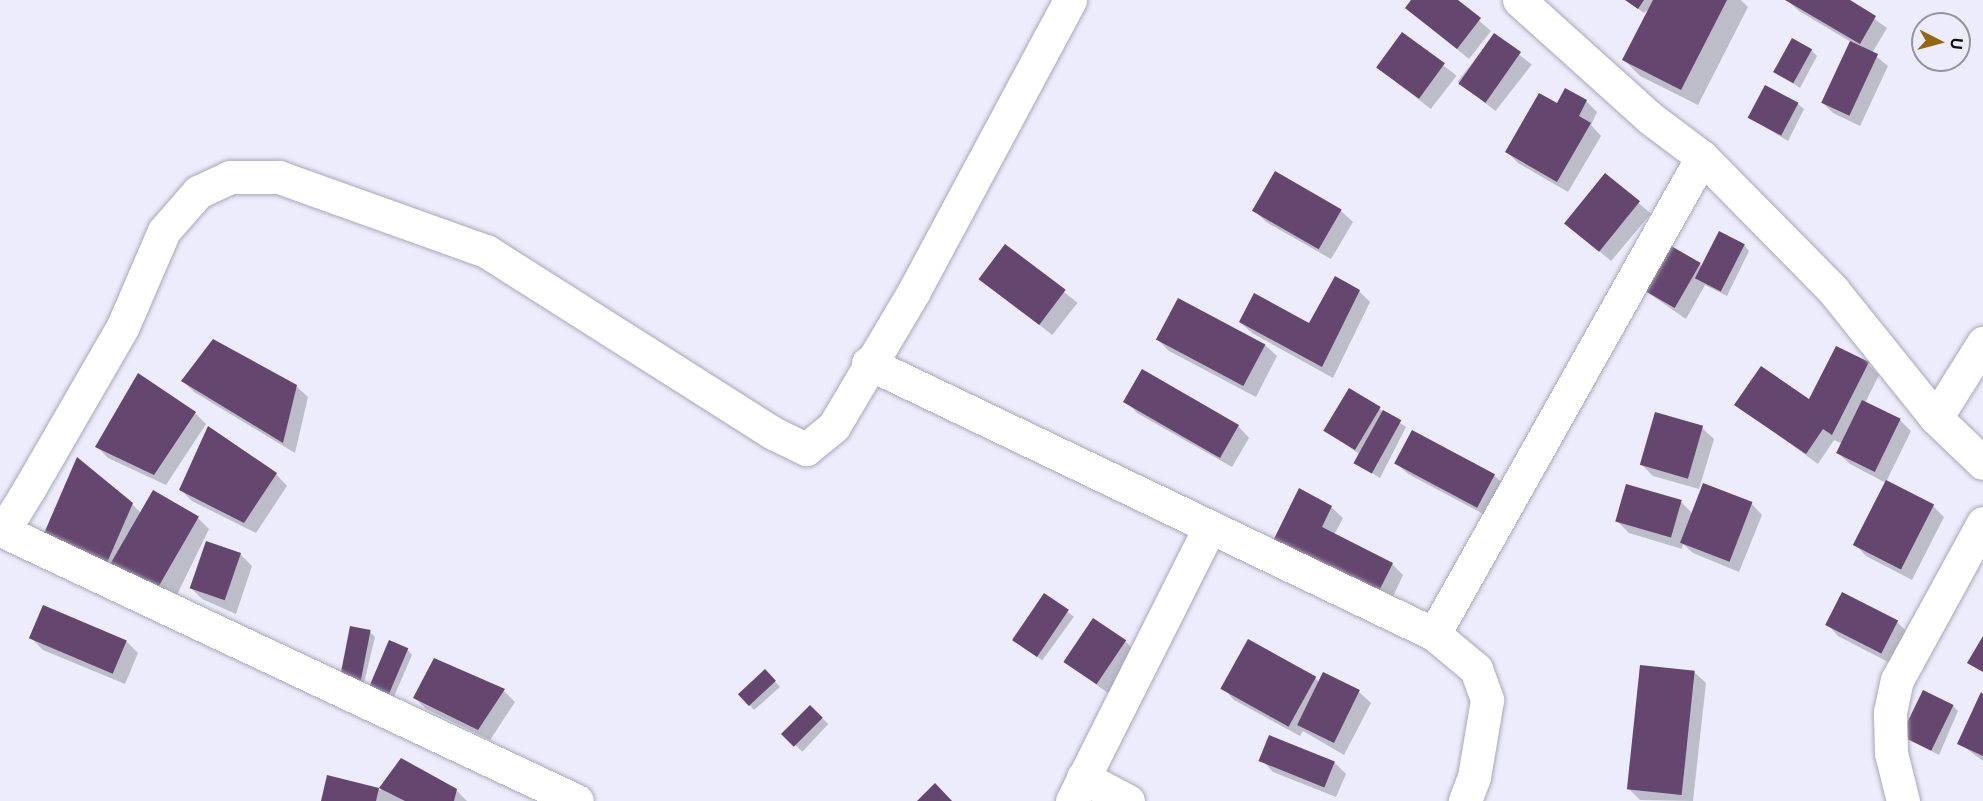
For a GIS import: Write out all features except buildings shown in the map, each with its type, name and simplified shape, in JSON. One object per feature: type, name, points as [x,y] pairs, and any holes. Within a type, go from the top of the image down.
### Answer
[{"type":"street","points":[[577,801],[2,531],[123,326],[164,231],[198,192],[230,177],[279,177],[486,251],[773,432],[806,449],[834,426],[868,363],[914,291],[1070,0]]},
{"type":"street","points":[[1519,0],[1650,118],[1702,157],[1833,290],[1936,418],[1983,463]]},
{"type":"street","points":[[1434,634],[1702,157]]},
{"type":"street","points":[[1936,418],[1983,343]]},
{"type":"street","points":[[868,363],[1434,634],[1476,669],[1487,700],[1474,777],[1466,801]]},
{"type":"street","points":[[1903,801],[1891,753],[1890,712],[1897,680],[1983,523]]},
{"type":"street","points":[[1128,801],[1078,789],[1210,527]]}]
